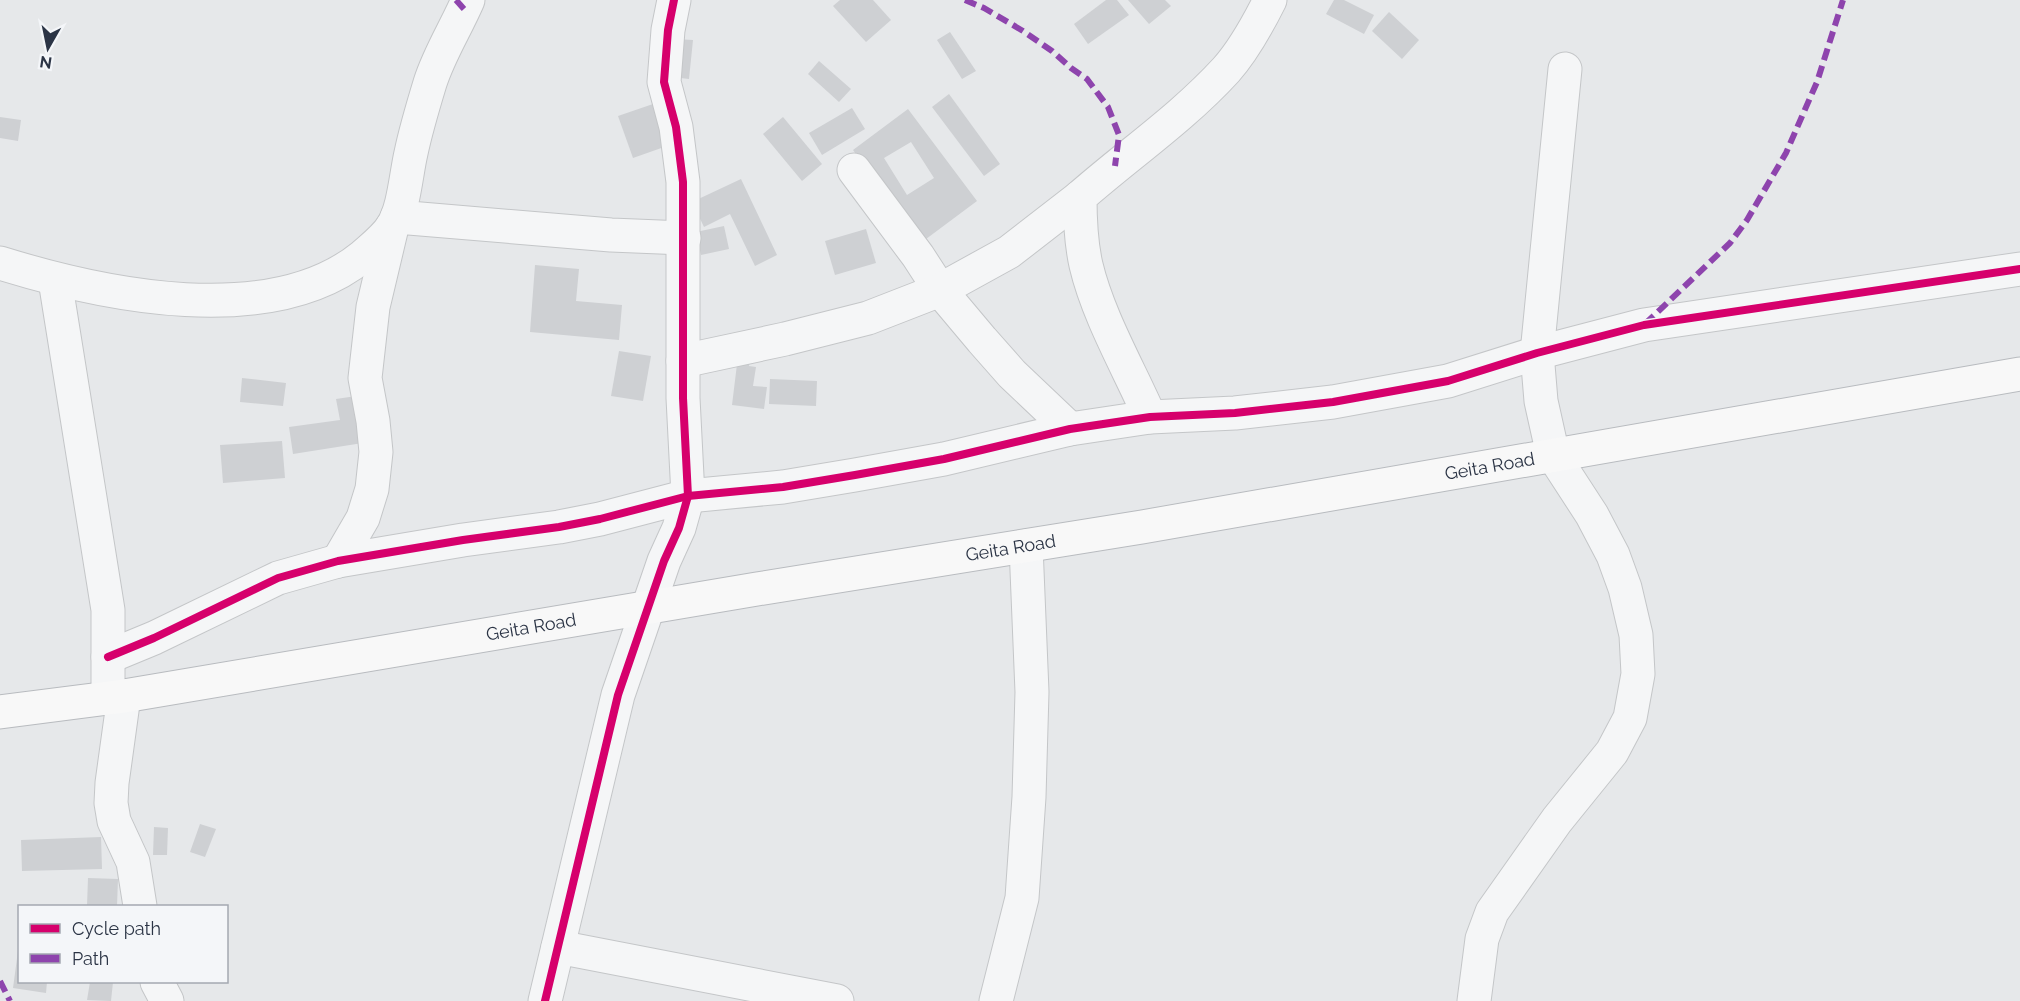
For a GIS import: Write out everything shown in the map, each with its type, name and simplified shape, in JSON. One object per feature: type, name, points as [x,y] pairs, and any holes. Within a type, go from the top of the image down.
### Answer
[{"type":"highway","name":"Geita Road","points":[[0,712],[116,697],[1142,527],[2020,374]]},
{"type":"street","points":[[338,561],[363,518],[372,489],[376,452],[374,421],[365,378],[373,307],[411,151],[431,80],[468,0]]},
{"type":"street","points":[[545,1001],[618,695],[664,561],[679,528],[688,496],[683,361],[683,182],[676,127],[664,82],[667,39],[674,0]]},
{"type":"street","points":[[683,361],[868,318],[940,290],[1009,252],[1181,115],[1227,68],[1256,27],[1270,0]]},
{"type":"street","points":[[1474,1001],[1482,939],[1492,912],[1557,820],[1612,752],[1630,718],[1638,674],[1636,635],[1626,588],[1613,555],[1592,515],[1553,455],[1541,401],[1537,353],[1565,69]]},
{"type":"street","points":[[854,170],[918,256],[940,290],[1011,374],[1070,429]]},
{"type":"street","points":[[1080,197],[1080,220],[1086,263],[1096,298],[1150,417]]},
{"type":"street","points":[[394,222],[684,238]]},
{"type":"street","points":[[0,263],[54,280],[105,291],[160,298],[238,299],[275,294],[318,283],[337,274],[375,245],[394,222]]},
{"type":"street","points":[[108,657],[154,638],[278,578],[338,561],[579,523],[688,496],[783,487],[944,459],[1070,429],[1150,417],[1235,412],[1333,402],[1448,381],[1537,353],[1644,325],[2020,269]]},
{"type":"street","points":[[54,280],[108,610],[108,657],[116,697],[111,804],[114,820],[133,862],[140,905]]},
{"type":"street","points":[[996,1001],[1022,898],[1029,797],[1032,692],[1026,546]]},
{"type":"street","points":[[558,947],[837,1001]]},
{"type":"street","points":[[158,983],[167,1001]]},
{"type":"building","points":[[840,0],[873,0],[891,20],[866,42],[833,6]]},
{"type":"building","points":[[1106,0],[1117,0],[1129,15],[1088,44],[1074,24]]},
{"type":"building","points":[[1128,0],[1165,0],[1171,6],[1149,24]]},
{"type":"building","points":[[1334,0],[1344,0],[1374,15],[1364,34],[1326,14]]},
{"type":"building","points":[[1389,12],[1419,40],[1402,59],[1372,31]]},
{"type":"building","points":[[950,32],[976,71],[962,79],[937,40]]},
{"type":"building","points":[[675,39],[693,40],[689,79],[672,77]]},
{"type":"building","points":[[819,61],[851,89],[839,102],[808,74]]},
{"type":"building","points":[[949,94],[1000,164],[984,176],[932,107]]},
{"type":"building","points":[[653,104],[667,146],[633,158],[618,116]]},
{"type":"building","points":[[852,108],[865,129],[822,155],[809,133]]},
{"type":"building","points":[[908,109],[977,201],[922,242],[853,150]],"holes":[[[911,142],[934,178],[907,195],[884,158]]]},
{"type":"building","points":[[0,117],[21,120],[18,141],[0,138]]},
{"type":"building","points":[[783,117],[822,164],[802,181],[763,134]]},
{"type":"building","points":[[741,179],[777,255],[755,266],[730,214],[704,227],[692,202]]},
{"type":"building","points":[[724,226],[729,249],[701,255],[696,232]]},
{"type":"building","points":[[866,229],[876,263],[835,275],[825,241]]},
{"type":"building","points":[[535,265],[579,269],[576,301],[622,305],[619,340],[530,332]]},
{"type":"building","points":[[619,351],[651,356],[643,401],[611,396]]},
{"type":"building","points":[[738,356],[750,358],[749,366],[756,367],[753,386],[767,387],[764,409],[732,405]]},
{"type":"building","points":[[242,378],[286,383],[283,406],[240,402]]},
{"type":"building","points":[[770,379],[817,381],[816,406],[769,404]]},
{"type":"building","points":[[363,395],[369,442],[293,454],[289,427],[340,420],[336,399]]},
{"type":"building","points":[[282,441],[285,478],[223,483],[220,445]]},
{"type":"building","points":[[200,824],[216,829],[205,857],[190,852]]},
{"type":"building","points":[[154,827],[168,828],[167,855],[153,855]]},
{"type":"building","points":[[101,837],[102,869],[22,871],[21,840]]},
{"type":"building","points":[[88,878],[118,879],[117,905],[87,905]]},
{"type":"building","points":[[18,951],[18,983],[47,983],[46,993],[13,988]]},
{"type":"building","points":[[90,983],[113,983],[111,1001],[87,1000]]},
{"type":"marked path","points":[[456,0],[464,9]]},
{"type":"marked path","points":[[965,0],[984,8],[1023,31],[1087,79],[1108,107],[1119,135],[1115,166]]},
{"type":"marked path","points":[[1645,324],[1730,243],[1747,220],[1786,153],[1817,82],[1843,0]]},
{"type":"marked path","points":[[0,981],[10,1001]]},
{"type":"cycle path","points":[[545,1001],[618,695],[664,561],[679,528],[688,496],[683,398],[683,182],[676,127],[664,82],[668,30],[674,0]]},
{"type":"cycle path","points":[[108,657],[154,638],[278,578],[338,561],[559,527],[600,519],[688,496],[783,487],[944,459],[1070,429],[1150,417],[1235,413],[1333,402],[1448,381],[1537,353],[1644,325],[2020,269]]}]
